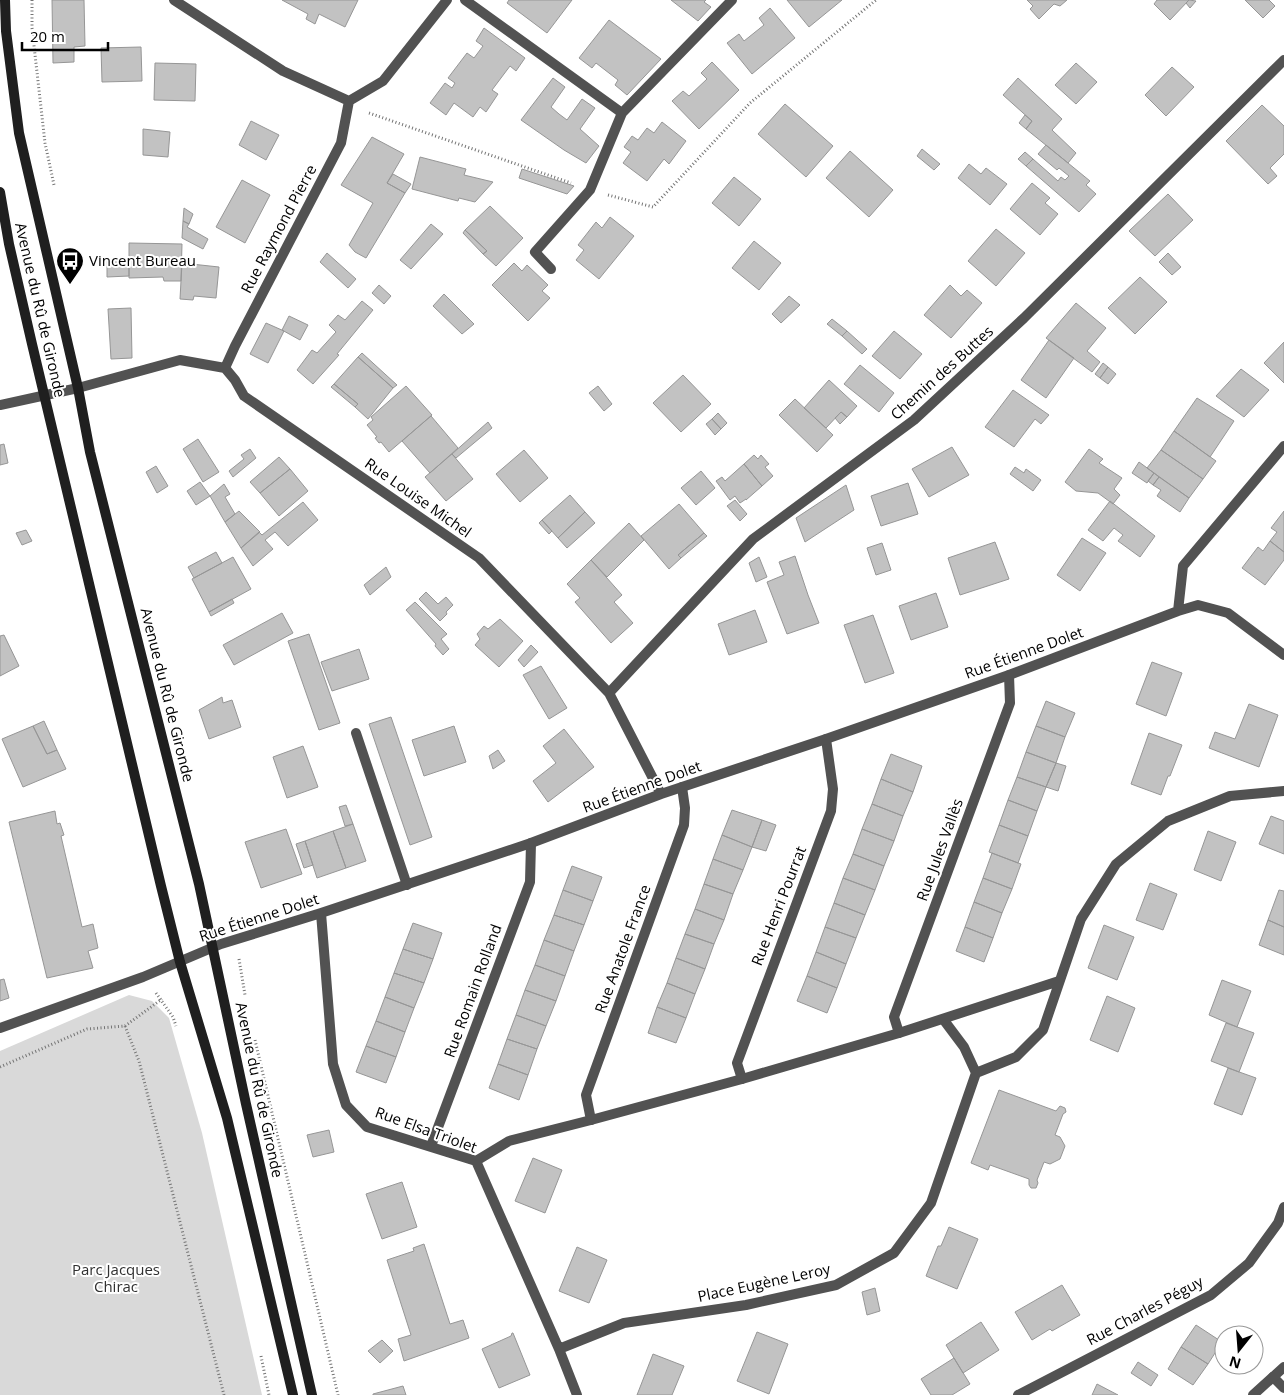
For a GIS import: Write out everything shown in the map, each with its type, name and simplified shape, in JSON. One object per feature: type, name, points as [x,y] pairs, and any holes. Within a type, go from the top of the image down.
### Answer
[{"type":"main road","name":"Avenue du Rû de Gironde","points":[[5,0],[6,31],[19,132],[78,388],[90,452],[199,884],[246,1104],[312,1395]]},
{"type":"main road","name":"Avenue du Rû de Gironde","points":[[0,192],[9,244],[44,396],[180,962],[227,1118],[293,1395]]},
{"type":"street","points":[[174,0],[283,71],[349,102],[383,81],[447,0]]},
{"type":"street","points":[[465,0],[622,113]]},
{"type":"street","points":[[551,269],[535,252],[590,190],[622,113],[732,0]]},
{"type":"street","name":"Chemin des Buttes","points":[[608,693],[753,540],[914,420],[1024,318],[1284,60]]},
{"type":"street","name":"Rue Raymond Pierre","points":[[226,368],[235,346],[341,143],[349,102]]},
{"type":"street","points":[[0,405],[78,388],[180,360],[226,368]]},
{"type":"street","name":"Rue Louise Michel","points":[[226,368],[244,396],[479,558],[608,693],[662,794]]},
{"type":"street","points":[[1178,611],[1183,566],[1284,446]]},
{"type":"street","name":"Rue Étienne Dolet","points":[[0,1028],[143,977],[213,948],[531,843],[662,794],[1009,675],[1198,605],[1228,613],[1284,655]]},
{"type":"street","name":"Rue Jules Vallès","points":[[899,1034],[894,1017],[1010,702],[1009,675]]},
{"type":"street","points":[[356,733],[407,885]]},
{"type":"street","name":"Rue Henri Pourrat","points":[[742,1079],[737,1063],[831,811],[833,789],[826,739]]},
{"type":"street","name":"Rue Anatole France","points":[[591,1120],[586,1095],[684,824],[685,808],[682,787]]},
{"type":"street","points":[[943,1019],[964,1047],[976,1073],[1016,1057],[1043,1030],[1081,919],[1116,864],[1168,821],[1230,796],[1284,791]]},
{"type":"street","name":"Rue Romain Rolland","points":[[431,1146],[530,882],[531,843]]},
{"type":"street","name":"Rue Elsa Triolet","points":[[321,913],[333,1064],[346,1105],[367,1127],[476,1161],[559,1349],[577,1395]]},
{"type":"street","points":[[476,1161],[509,1141],[742,1079],[899,1034],[1059,981]]},
{"type":"street","name":"Place Eugène Leroy","points":[[559,1349],[624,1323],[746,1305],[836,1285],[894,1253],[931,1203],[976,1073]]},
{"type":"street","name":"Rue Charles Péguy","points":[[1018,1395],[1211,1295],[1249,1263],[1278,1223],[1284,1206]]},
{"type":"street","points":[[1253,1395],[1284,1367]]},
{"type":"street","points":[[1273,1377],[1284,1388]]},
{"type":"path","points":[[32,0],[32,28],[45,143],[55,190]]},
{"type":"path","points":[[239,961],[247,1002]]},
{"type":"path","points":[[143,977],[162,999],[173,1017],[179,1032]]},
{"type":"path","points":[[0,1067],[87,1030],[125,1026],[162,999]]},
{"type":"path","points":[[125,1026],[139,1061],[224,1395]]},
{"type":"path","points":[[255,1040],[338,1395]]},
{"type":"path","points":[[259,1347],[269,1395]]},
{"type":"green space","name":"Parc Jacques Chirac","points":[[129,995],[152,1001],[169,1018],[202,1133],[262,1395],[0,1395],[0,1051]]},
{"type":"building","points":[[52,0],[84,0],[85,46],[74,47],[74,62],[53,63]]},
{"type":"building","points":[[282,0],[358,0],[345,27],[319,14],[315,24],[306,19],[308,14]]},
{"type":"building","points":[[509,0],[572,0],[547,33],[507,3]]},
{"type":"building","points":[[671,0],[706,0],[704,2],[711,7],[698,21]]},
{"type":"building","points":[[787,0],[842,0],[809,27]]},
{"type":"building","points":[[1027,0],[1067,0],[1060,6],[1054,4],[1039,19],[1030,9],[1033,6]]},
{"type":"building","points":[[1157,0],[1189,0],[1170,20],[1154,4]]},
{"type":"building","points":[[1189,0],[1196,1],[1190,8],[1186,3]]},
{"type":"building","points":[[1245,0],[1269,0],[1275,6],[1263,18]]},
{"type":"building","points":[[770,8],[795,38],[752,74],[727,43],[739,34],[744,41],[764,25],[759,18]]},
{"type":"building","points":[[609,20],[661,59],[627,95],[615,85],[618,80],[596,63],[592,68],[579,58]]},
{"type":"building","points":[[484,28],[525,58],[516,71],[510,66],[492,90],[498,94],[486,112],[480,107],[473,117],[454,103],[446,115],[430,103],[445,83],[452,88],[455,83],[448,78],[467,53],[474,58],[483,46],[476,41]]},
{"type":"building","points":[[141,47],[142,81],[102,82],[101,48]]},
{"type":"building","points":[[712,62],[739,90],[699,129],[672,101],[683,91],[689,96],[707,79],[701,73]]},
{"type":"building","points":[[155,63],[196,64],[195,101],[154,100]]},
{"type":"building","points":[[1076,63],[1097,82],[1076,104],[1055,85]]},
{"type":"building","points":[[1172,67],[1194,87],[1166,116],[1145,95]]},
{"type":"building","points":[[553,78],[565,87],[551,107],[567,120],[582,99],[595,108],[580,129],[599,146],[586,163],[521,120]]},
{"type":"building","points":[[1018,78],[1062,119],[1052,130],[1076,153],[1068,163],[1026,129],[1032,121],[1003,95]]},
{"type":"building","points":[[785,104],[833,146],[806,177],[758,134]]},
{"type":"building","points":[[1262,105],[1284,126],[1284,154],[1270,168],[1277,176],[1268,184],[1226,141]]},
{"type":"building","points":[[1025,115],[1032,121],[1026,129],[1019,123]]},
{"type":"building","points":[[251,121],[279,135],[266,160],[239,145]]},
{"type":"building","points":[[662,122],[686,141],[669,164],[664,159],[647,181],[623,163],[631,152],[624,147],[632,136],[638,140],[647,128],[654,133]]},
{"type":"building","points":[[143,129],[170,132],[168,157],[143,155]]},
{"type":"building","points":[[372,137],[404,154],[387,183],[405,193],[366,258],[355,252],[349,245],[373,203],[341,185]]},
{"type":"building","points":[[1046,145],[1090,181],[1086,185],[1096,194],[1079,212],[1026,166],[1033,159],[1058,181],[1061,177],[1065,180],[1069,176],[1059,168],[1057,170],[1038,154]]},
{"type":"building","points":[[922,149],[940,164],[934,170],[917,156]]},
{"type":"building","points":[[850,151],[893,190],[869,217],[826,178]]},
{"type":"building","points":[[1025,152],[1033,159],[1026,166],[1018,159]]},
{"type":"building","points":[[420,157],[466,169],[464,175],[493,182],[475,202],[459,198],[458,201],[412,189]]},
{"type":"building","points":[[969,164],[981,174],[986,168],[1007,184],[990,205],[958,178]]},
{"type":"building","points":[[522,169],[574,186],[567,194],[519,178]]},
{"type":"building","points":[[393,174],[411,184],[405,193],[387,183]]},
{"type":"building","points":[[734,177],[761,199],[739,226],[712,203]]},
{"type":"building","points":[[242,180],[270,195],[245,243],[216,227]]},
{"type":"building","points":[[1032,183],[1050,198],[1045,203],[1058,214],[1040,235],[1010,209]]},
{"type":"building","points":[[1168,194],[1193,220],[1155,256],[1129,231]]},
{"type":"building","points":[[490,206],[523,238],[496,266],[483,254],[487,251],[465,230]]},
{"type":"building","points":[[184,208],[193,214],[189,224],[183,221]]},
{"type":"building","points":[[610,217],[634,236],[599,279],[576,260],[584,250],[578,245],[596,222],[602,228]]},
{"type":"building","points":[[183,221],[189,224],[187,227],[208,239],[203,249],[182,238]]},
{"type":"building","points":[[431,224],[443,234],[411,269],[400,260]]},
{"type":"building","points":[[996,229],[1025,253],[996,286],[968,261]]},
{"type":"building","points":[[465,230],[487,251],[483,254],[463,233]]},
{"type":"building","points":[[754,241],[781,263],[759,290],[732,268]]},
{"type":"building","points":[[129,243],[182,244],[181,281],[164,281],[163,277],[129,278]]},
{"type":"building","points":[[327,253],[356,279],[348,288],[320,262]]},
{"type":"building","points":[[1168,253],[1181,267],[1172,275],[1159,262]]},
{"type":"building","points":[[107,260],[129,260],[129,276],[107,277]]},
{"type":"building","points":[[182,263],[219,267],[216,298],[194,296],[193,300],[180,299]]},
{"type":"building","points":[[514,263],[522,271],[527,265],[548,285],[542,291],[550,298],[528,321],[492,285]]},
{"type":"building","points":[[1140,277],[1167,302],[1135,334],[1108,308]]},
{"type":"building","points":[[379,285],[391,296],[384,304],[372,293]]},
{"type":"building","points":[[950,285],[961,296],[967,290],[982,303],[951,338],[924,315]]},
{"type":"building","points":[[444,294],[474,324],[462,334],[433,306]]},
{"type":"building","points":[[789,296],[800,305],[781,323],[772,314]]},
{"type":"building","points":[[362,301],[373,310],[337,354],[339,355],[313,384],[297,370],[312,350],[317,353],[336,332],[329,325],[338,315],[345,320]]},
{"type":"building","points":[[1076,303],[1106,328],[1087,351],[1100,362],[1092,372],[1046,338]]},
{"type":"building","points":[[131,308],[132,358],[111,359],[108,309]]},
{"type":"building","points":[[289,316],[308,325],[300,340],[282,330]]},
{"type":"building","points":[[832,319],[847,331],[842,336],[827,324]]},
{"type":"building","points":[[266,323],[284,331],[268,363],[250,354]]},
{"type":"building","points":[[847,331],[867,349],[862,354],[842,336]]},
{"type":"building","points":[[894,331],[922,354],[900,379],[872,356]]},
{"type":"building","points":[[1049,340],[1074,358],[1046,398],[1021,380]]},
{"type":"building","points":[[1284,342],[1284,383],[1264,363]]},
{"type":"building","points":[[362,353],[397,385],[393,388],[358,357]]},
{"type":"building","points":[[358,357],[393,388],[368,419],[355,407],[358,404],[334,384]]},
{"type":"building","points":[[1103,363],[1108,367],[1100,378],[1095,374]]},
{"type":"building","points":[[860,365],[894,393],[879,412],[844,384]]},
{"type":"building","points":[[1108,367],[1116,374],[1108,384],[1100,378]]},
{"type":"building","points":[[1241,369],[1269,390],[1244,417],[1216,396]]},
{"type":"building","points":[[683,375],[711,404],[681,432],[653,403]]},
{"type":"building","points":[[829,380],[857,406],[847,417],[841,412],[826,428],[804,408]]},
{"type":"building","points":[[334,384],[358,404],[355,407],[331,387]]},
{"type":"building","points":[[406,386],[432,415],[389,452],[381,442],[379,443],[375,438],[377,437],[367,425],[373,420],[371,417]]},
{"type":"building","points":[[598,386],[612,404],[604,411],[589,393]]},
{"type":"building","points":[[1013,390],[1049,415],[1041,424],[1035,419],[1014,447],[985,427]]},
{"type":"building","points":[[1197,398],[1234,421],[1210,457],[1174,431]]},
{"type":"building","points":[[795,399],[833,435],[817,452],[779,415]]},
{"type":"building","points":[[841,412],[847,417],[840,424],[835,418]]},
{"type":"building","points":[[718,413],[727,423],[721,429],[712,419]]},
{"type":"building","points":[[431,416],[458,448],[430,473],[402,441]]},
{"type":"building","points":[[712,419],[721,429],[715,435],[706,424]]},
{"type":"building","points":[[488,422],[492,428],[456,458],[452,454]]},
{"type":"building","points":[[1174,431],[1216,461],[1203,479],[1161,450]]},
{"type":"building","points":[[198,439],[219,472],[203,482],[183,449]]},
{"type":"building","points":[[4,444],[8,463],[0,465],[0,445]]},
{"type":"building","points":[[952,447],[969,475],[929,497],[912,469]]},
{"type":"building","points":[[250,449],[256,458],[233,477],[229,471],[244,459],[241,455]]},
{"type":"building","points":[[1089,449],[1103,459],[1099,463],[1122,478],[1114,489],[1120,495],[1113,504],[1098,493],[1076,491],[1065,482]]},
{"type":"building","points":[[524,450],[548,478],[520,502],[496,474]]},
{"type":"building","points":[[1161,450],[1203,479],[1189,498],[1147,468]]},
{"type":"building","points":[[452,454],[473,479],[446,501],[425,477]]},
{"type":"building","points":[[754,455],[758,459],[761,455],[769,464],[765,467],[773,476],[762,486],[744,464]]},
{"type":"building","points":[[279,457],[290,469],[260,493],[250,482]]},
{"type":"building","points":[[1139,462],[1154,473],[1147,483],[1132,473]]},
{"type":"building","points":[[744,464],[762,486],[740,503],[735,496],[730,500],[716,481],[722,477],[725,481]]},
{"type":"building","points":[[156,466],[168,486],[157,493],[146,472]]},
{"type":"building","points":[[1015,467],[1024,473],[1026,469],[1041,480],[1033,491],[1010,474]]},
{"type":"building","points":[[290,469],[308,491],[279,516],[260,493]]},
{"type":"building","points":[[701,471],[715,488],[696,505],[681,488]]},
{"type":"building","points":[[1154,473],[1159,477],[1153,485],[1148,481]]},
{"type":"building","points":[[1159,477],[1189,498],[1180,512],[1157,496],[1161,490],[1153,485]]},
{"type":"building","points":[[200,482],[210,496],[196,505],[187,491]]},
{"type":"building","points":[[908,483],[918,514],[881,526],[871,496]]},
{"type":"building","points":[[224,484],[230,494],[225,497],[235,514],[225,522],[210,496]]},
{"type":"building","points":[[846,485],[854,510],[805,542],[796,518]]},
{"type":"building","points":[[570,495],[585,512],[558,538],[542,520]]},
{"type":"building","points":[[735,500],[747,514],[740,521],[727,506]]},
{"type":"building","points":[[1110,501],[1155,536],[1140,557],[1118,541],[1123,535],[1114,528],[1103,541],[1088,530]]},
{"type":"building","points":[[303,502],[318,520],[288,546],[275,532],[265,540],[273,549],[253,566],[241,548],[259,532],[262,535]]},
{"type":"building","points":[[679,504],[704,533],[678,555],[681,558],[669,569],[641,536]]},
{"type":"building","points":[[239,511],[260,532],[241,548],[225,522]]},
{"type":"building","points":[[1284,511],[1284,552],[1270,541],[1277,532],[1271,528]]},
{"type":"building","points":[[585,512],[595,523],[567,548],[558,538]]},
{"type":"building","points":[[542,520],[552,531],[549,534],[539,523]]},
{"type":"building","points":[[629,523],[644,540],[607,577],[591,560]]},
{"type":"building","points":[[26,530],[32,541],[22,545],[16,533]]},
{"type":"building","points":[[704,533],[707,536],[681,558],[678,555]]},
{"type":"building","points":[[1082,538],[1106,553],[1080,591],[1057,575]]},
{"type":"building","points":[[1270,541],[1284,552],[1284,560],[1265,585],[1242,568],[1258,547],[1263,551]]},
{"type":"building","points":[[995,542],[1009,579],[960,595],[948,558]]},
{"type":"building","points":[[882,543],[891,570],[876,575],[867,548]]},
{"type":"building","points":[[216,552],[222,563],[194,578],[188,567]]},
{"type":"building","points":[[795,556],[819,623],[787,634],[767,582],[784,575],[779,562]]},
{"type":"building","points":[[233,557],[251,589],[209,612],[192,579]]},
{"type":"building","points":[[759,557],[767,577],[756,582],[749,563]]},
{"type":"building","points":[[591,560],[622,595],[614,602],[633,623],[611,643],[575,602],[580,598],[567,584]]},
{"type":"building","points":[[386,567],[391,577],[370,595],[364,585]]},
{"type":"building","points":[[426,592],[438,604],[446,597],[453,605],[440,621],[419,599]]},
{"type":"building","points":[[936,593],[948,627],[911,640],[899,606]]},
{"type":"building","points":[[232,599],[234,603],[211,616],[209,612]]},
{"type":"building","points":[[415,602],[447,634],[441,639],[449,649],[443,655],[435,646],[436,644],[406,610]]},
{"type":"building","points":[[755,610],[767,642],[729,655],[718,624]]},
{"type":"building","points":[[282,613],[293,633],[234,665],[223,645]]},
{"type":"building","points":[[873,615],[894,673],[865,683],[844,625]]},
{"type":"building","points":[[500,619],[523,641],[499,667],[475,645],[480,639],[477,634],[484,626],[488,629]]},
{"type":"building","points":[[309,634],[340,723],[319,730],[288,641]]},
{"type":"building","points":[[4,635],[19,666],[0,676],[0,636]]},
{"type":"building","points":[[531,645],[538,652],[524,667],[518,660]]},
{"type":"building","points":[[359,649],[369,679],[332,691],[321,662]]},
{"type":"building","points":[[1152,662],[1182,673],[1166,716],[1136,704]]},
{"type":"building","points":[[541,666],[567,708],[549,719],[523,675]]},
{"type":"building","points":[[222,697],[223,703],[232,700],[241,727],[209,739],[199,710]]},
{"type":"building","points":[[1046,701],[1075,713],[1065,737],[1036,726]]},
{"type":"building","points":[[1249,704],[1278,715],[1259,767],[1209,748],[1215,732],[1235,739]]},
{"type":"building","points":[[391,717],[432,837],[410,845],[369,724]]},
{"type":"building","points":[[44,721],[57,750],[47,754],[33,726]]},
{"type":"building","points":[[33,726],[47,754],[57,750],[66,769],[23,787],[2,739]]},
{"type":"building","points":[[454,726],[466,762],[424,776],[412,740]]},
{"type":"building","points":[[1036,726],[1065,737],[1056,763],[1026,752]]},
{"type":"building","points":[[564,729],[594,767],[548,802],[533,781],[556,763],[543,746]]},
{"type":"building","points":[[1149,733],[1182,745],[1161,795],[1131,784]]},
{"type":"building","points":[[303,746],[318,787],[287,798],[273,757]]},
{"type":"building","points":[[498,750],[505,761],[493,769],[489,756]]},
{"type":"building","points":[[1026,752],[1056,763],[1046,787],[1017,777]]},
{"type":"building","points":[[891,754],[922,766],[913,792],[881,779]]},
{"type":"building","points":[[1056,763],[1066,766],[1058,791],[1046,787]]},
{"type":"building","points":[[1017,777],[1046,787],[1037,811],[1008,800]]},
{"type":"building","points":[[881,779],[913,792],[903,816],[872,804]]},
{"type":"building","points":[[1008,800],[1037,811],[1028,836],[999,825]]},
{"type":"building","points":[[872,804],[903,816],[894,841],[862,829]]},
{"type":"building","points":[[346,805],[353,824],[345,826],[339,807]]},
{"type":"building","points":[[732,810],[762,820],[752,847],[722,835]]},
{"type":"building","points":[[55,811],[57,824],[60,823],[64,835],[61,836],[82,927],[93,924],[98,948],[88,951],[93,968],[47,978],[9,822]]},
{"type":"building","points":[[1271,816],[1284,821],[1284,854],[1259,844]]},
{"type":"building","points":[[762,820],[776,825],[766,851],[752,847]]},
{"type":"building","points":[[353,824],[366,861],[346,868],[333,831]]},
{"type":"building","points":[[999,825],[1028,836],[1018,863],[989,852]]},
{"type":"building","points":[[286,829],[302,874],[261,888],[245,842]]},
{"type":"building","points":[[862,829],[894,841],[884,866],[853,854]]},
{"type":"building","points":[[333,831],[346,868],[317,878],[305,841]]},
{"type":"building","points":[[1208,831],[1236,842],[1221,881],[1194,870]]},
{"type":"building","points":[[722,835],[752,847],[743,870],[713,859]]},
{"type":"building","points":[[305,841],[313,865],[304,868],[296,844]]},
{"type":"building","points":[[992,853],[1021,864],[1012,889],[983,878]]},
{"type":"building","points":[[853,854],[884,866],[875,890],[843,878]]},
{"type":"building","points":[[713,859],[743,870],[733,894],[704,884]]},
{"type":"building","points":[[572,866],[602,877],[593,901],[563,890]]},
{"type":"building","points":[[843,878],[875,890],[865,915],[834,903]]},
{"type":"building","points":[[983,878],[1012,889],[1002,913],[974,902]]},
{"type":"building","points":[[1150,883],[1177,894],[1163,930],[1136,920]]},
{"type":"building","points":[[704,884],[733,894],[724,920],[695,909]]},
{"type":"building","points":[[563,890],[593,901],[584,925],[554,915]]},
{"type":"building","points":[[1279,890],[1284,891],[1284,927],[1268,920]]},
{"type":"building","points":[[974,902],[1002,913],[993,938],[965,927]]},
{"type":"building","points":[[834,903],[865,915],[856,938],[825,927]]},
{"type":"building","points":[[695,909],[724,920],[714,944],[685,934]]},
{"type":"building","points":[[554,915],[584,925],[574,951],[544,940]]},
{"type":"building","points":[[1268,920],[1284,927],[1284,955],[1259,945]]},
{"type":"building","points":[[413,923],[442,933],[433,959],[403,949]]},
{"type":"building","points":[[1104,925],[1134,937],[1117,980],[1088,968]]},
{"type":"building","points":[[825,927],[856,938],[846,964],[816,952]]},
{"type":"building","points":[[965,927],[993,938],[984,962],[956,951]]},
{"type":"building","points":[[685,934],[714,944],[705,969],[676,958]]},
{"type":"building","points":[[544,940],[574,951],[565,976],[535,965]]},
{"type":"building","points":[[403,949],[433,959],[424,983],[394,973]]},
{"type":"building","points":[[816,952],[846,964],[837,988],[807,976]]},
{"type":"building","points":[[676,958],[705,969],[695,994],[667,983]]},
{"type":"building","points":[[535,965],[565,976],[556,1001],[525,990]]},
{"type":"building","points":[[394,973],[424,983],[414,1008],[385,997]]},
{"type":"building","points":[[807,976],[837,988],[827,1013],[797,1001]]},
{"type":"building","points":[[4,979],[9,998],[0,1001],[0,980]]},
{"type":"building","points":[[1222,980],[1251,991],[1237,1027],[1209,1015]]},
{"type":"building","points":[[667,983],[695,994],[686,1018],[657,1007]]},
{"type":"building","points":[[525,990],[556,1001],[546,1026],[516,1015]]},
{"type":"building","points":[[1107,996],[1135,1008],[1118,1052],[1090,1040]]},
{"type":"building","points":[[385,997],[414,1008],[405,1032],[376,1021]]},
{"type":"building","points":[[657,1007],[686,1018],[676,1043],[648,1033]]},
{"type":"building","points":[[516,1015],[546,1026],[537,1049],[507,1039]]},
{"type":"building","points":[[376,1021],[405,1032],[396,1057],[366,1046]]},
{"type":"building","points":[[1226,1023],[1254,1033],[1239,1072],[1211,1061]]},
{"type":"building","points":[[507,1039],[537,1049],[528,1075],[498,1064]]},
{"type":"building","points":[[366,1046],[396,1057],[386,1083],[356,1072]]},
{"type":"building","points":[[498,1064],[528,1075],[519,1100],[489,1088]]},
{"type":"building","points":[[1228,1068],[1256,1078],[1242,1115],[1214,1104]]},
{"type":"building","points":[[999,1090],[1056,1111],[1060,1106],[1065,1108],[1066,1112],[1063,1114],[1055,1135],[1060,1137],[1065,1146],[1060,1159],[1050,1164],[1044,1162],[1036,1188],[1031,1188],[1029,1179],[990,1165],[988,1170],[971,1163]]},
{"type":"building","points":[[329,1130],[334,1152],[313,1157],[307,1135]]},
{"type":"building","points":[[533,1158],[562,1170],[545,1213],[515,1201]]},
{"type":"building","points":[[402,1182],[417,1227],[382,1239],[366,1194]]},
{"type":"building","points":[[949,1227],[978,1239],[957,1289],[926,1276],[938,1246],[941,1246]]},
{"type":"building","points":[[424,1244],[450,1324],[463,1320],[469,1338],[404,1361],[398,1339],[411,1335],[387,1260],[414,1251],[413,1248]]},
{"type":"building","points":[[577,1247],[607,1260],[589,1303],[559,1291]]},
{"type":"building","points":[[1062,1285],[1080,1315],[1032,1340],[1015,1312]]},
{"type":"building","points":[[875,1288],[880,1311],[867,1315],[862,1292]]},
{"type":"building","points":[[981,1322],[999,1350],[963,1373],[946,1345]]},
{"type":"building","points":[[1196,1325],[1214,1337],[1214,1355],[1208,1364],[1181,1347]]},
{"type":"building","points":[[757,1332],[788,1344],[769,1394],[737,1381]]},
{"type":"building","points":[[512,1333],[530,1375],[499,1388],[482,1349],[511,1336]]},
{"type":"building","points":[[382,1340],[393,1351],[380,1363],[368,1351]]},
{"type":"building","points":[[1181,1347],[1208,1364],[1193,1385],[1168,1369]]},
{"type":"building","points":[[653,1354],[684,1366],[672,1395],[637,1395]]},
{"type":"building","points":[[954,1358],[970,1384],[952,1395],[931,1395],[921,1379]]},
{"type":"building","points":[[1138,1362],[1158,1375],[1151,1386],[1131,1373]]},
{"type":"building","points":[[1097,1384],[1118,1395],[1092,1395]]},
{"type":"building","points":[[403,1386],[406,1395],[373,1395],[373,1394]]},
{"type":"place","name":"Vincent Bureau","points":[[70,285]]}]
